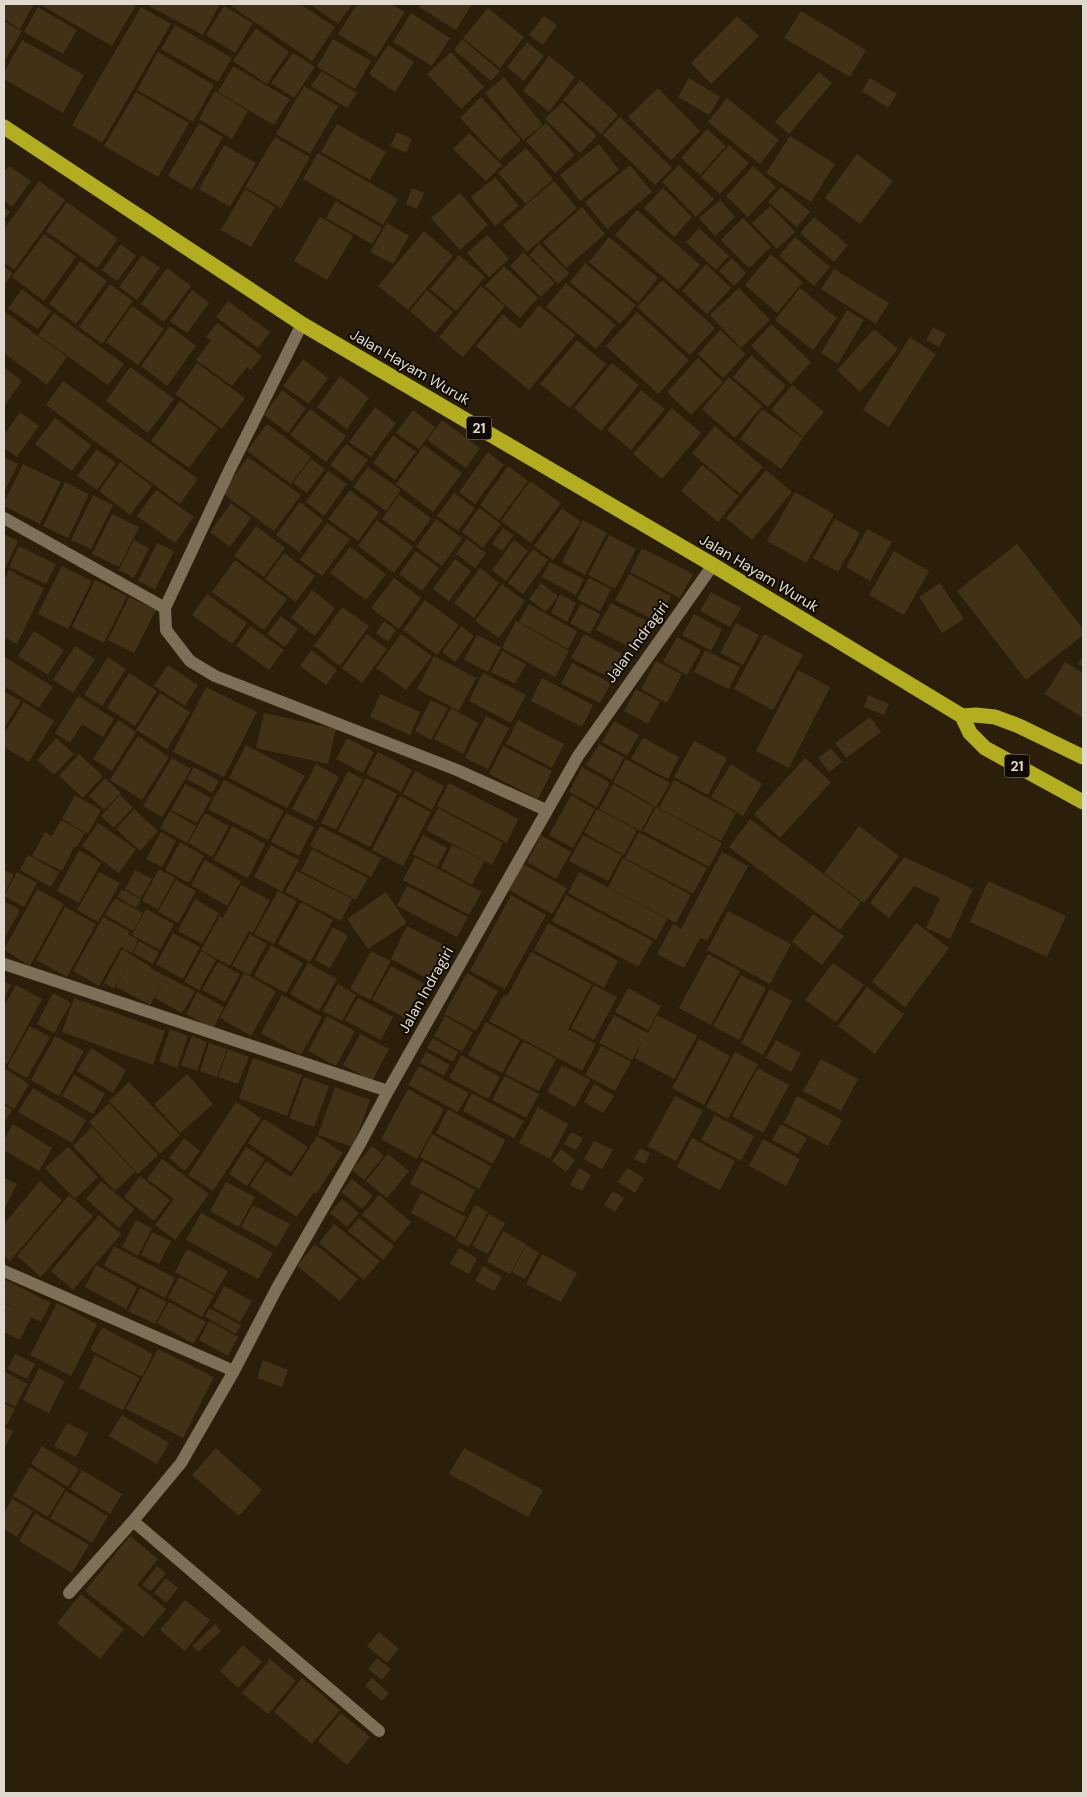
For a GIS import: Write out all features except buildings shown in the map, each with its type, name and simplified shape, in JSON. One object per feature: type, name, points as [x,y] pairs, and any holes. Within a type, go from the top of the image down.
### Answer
[{"type":"highway","name":"Jalan Hayam Wuruk","points":[[4,127],[302,324],[713,565],[962,716],[970,733],[986,748],[1083,802]]},
{"type":"highway","name":"21","points":[[962,716],[995,717],[1019,726],[1083,757]]},
{"type":"street","points":[[302,324],[225,479],[165,608],[166,630],[190,661],[215,676],[388,742],[546,810]]},
{"type":"street","points":[[4,518],[165,608]]},
{"type":"street","name":"Jalan Indragiri","points":[[69,1593],[181,1463],[234,1371],[277,1288],[361,1142],[546,810],[578,756],[713,565]]},
{"type":"street","points":[[4,964],[388,1091]]},
{"type":"street","points":[[4,1271],[234,1371]]},
{"type":"street","points":[[133,1521],[379,1731]]}]
